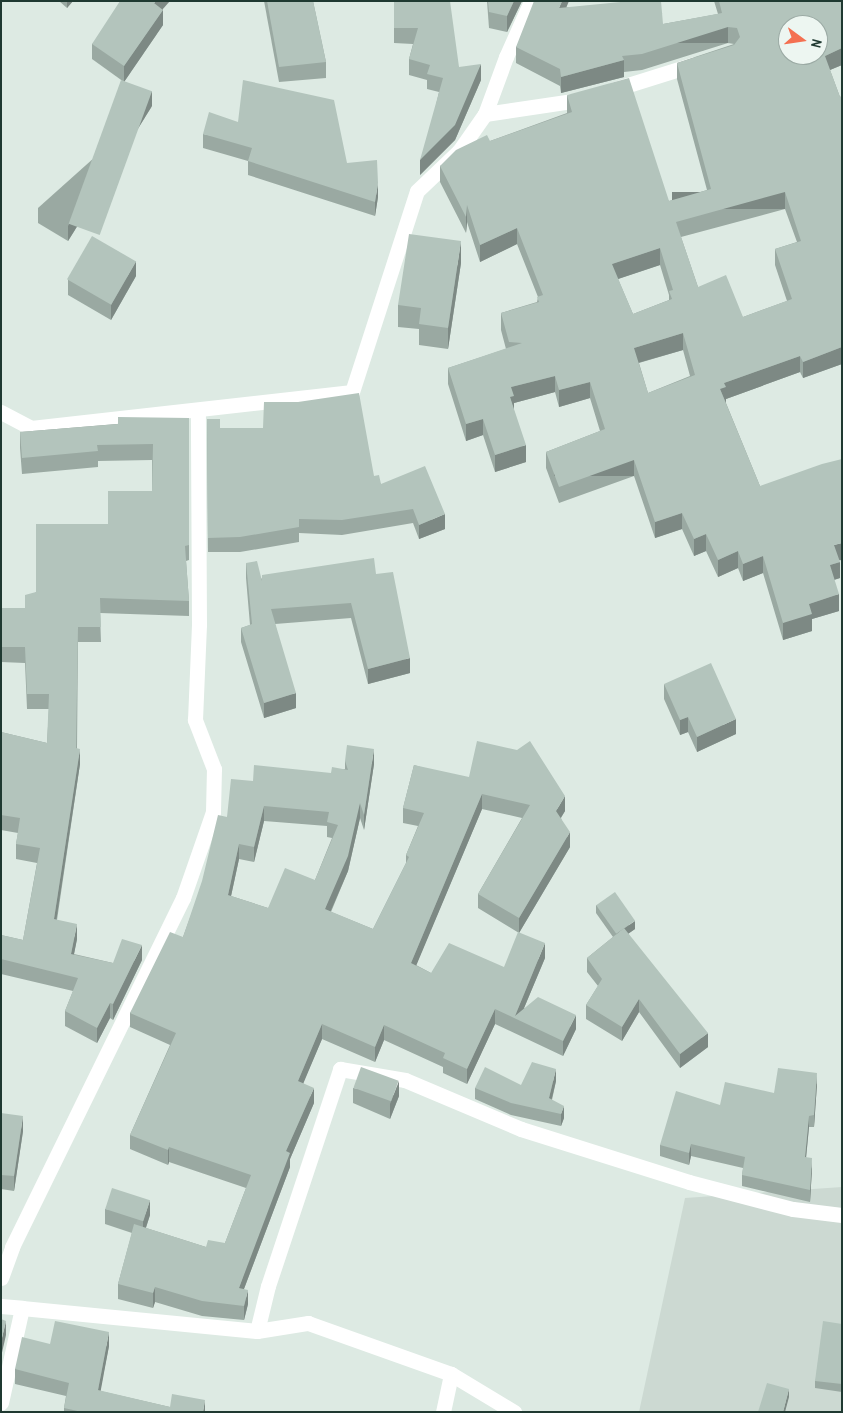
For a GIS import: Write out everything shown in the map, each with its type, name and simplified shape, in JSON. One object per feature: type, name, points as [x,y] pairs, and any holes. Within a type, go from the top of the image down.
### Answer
[{"type":"street","points":[[1,412],[31,428],[198,412],[352,392],[417,191],[459,151],[486,114],[506,57],[531,1]]},
{"type":"street","points":[[486,114],[581,100],[712,58]]},
{"type":"street","points":[[1,1278],[12,1248],[183,898],[213,812],[214,769],[195,720],[200,625],[198,412]]},
{"type":"street","points":[[257,1331],[268,1286],[340,1069],[405,1080],[521,1129],[689,1182],[793,1209],[842,1215]]},
{"type":"street","points":[[1,1306],[257,1331],[308,1322],[451,1374],[514,1412]]},
{"type":"street","points":[[1,1402],[22,1308]]},
{"type":"street","points":[[443,1412],[451,1374]]},
{"type":"shaded area","points":[[842,1187],[842,1412],[639,1412],[685,1198]]},
{"type":"building","points":[[120,1],[156,1],[154,3],[163,10],[124,66],[92,44]]},
{"type":"building","points":[[267,1],[313,1],[326,62],[279,67]]},
{"type":"building","points":[[394,1],[450,1],[459,67],[481,64],[455,125],[420,160],[443,78],[427,74],[430,65],[409,59],[418,28],[394,28]]},
{"type":"building","points":[[488,1],[514,1],[507,16],[489,12]]},
{"type":"building","points":[[534,1],[562,1],[559,8],[631,1],[661,1],[663,24],[722,13],[719,1],[842,1],[842,48],[828,55],[828,15],[778,15],[778,65],[828,64],[840,97],[842,96],[842,347],[803,362],[800,356],[724,383],[726,387],[720,389],[760,486],[822,464],[842,459],[842,543],[834,545],[840,562],[830,565],[839,594],[809,604],[812,614],[783,623],[763,556],[743,564],[738,551],[718,560],[706,534],[694,539],[682,513],[655,522],[634,460],[559,487],[546,452],[605,429],[590,382],[559,390],[555,376],[511,387],[514,396],[510,397],[526,445],[495,455],[483,419],[466,424],[448,368],[522,343],[509,342],[501,313],[539,302],[537,297],[543,295],[517,228],[480,245],[467,205],[466,217],[440,166],[456,150],[487,135],[490,141],[572,112],[567,95],[629,78],[669,201],[711,189],[677,63],[734,45],[740,37],[737,28],[728,27],[642,54],[622,56],[624,60],[561,77],[560,69],[516,47]],"holes":[[[785,192],[801,241],[775,249],[792,299],[743,317],[726,275],[698,287],[676,222]],[[660,248],[673,290],[669,291],[672,299],[633,314],[612,264]],[[683,333],[695,375],[648,393],[634,348]]]},
{"type":"building","points":[[121,80],[152,91],[100,235],[69,224]]},
{"type":"building","points":[[243,80],[334,100],[347,163],[377,160],[378,183],[375,202],[248,161],[252,148],[203,134],[209,112],[238,122]]},
{"type":"building","points":[[409,234],[461,241],[448,328],[419,324],[421,308],[398,305]]},
{"type":"building","points":[[92,236],[136,262],[111,305],[67,279]]},
{"type":"building","points":[[359,393],[374,476],[379,475],[381,484],[425,466],[445,514],[419,525],[413,509],[342,520],[299,519],[299,527],[240,537],[208,538],[207,419],[220,419],[220,428],[263,428],[264,402],[298,402]]},
{"type":"building","points":[[118,417],[189,418],[189,545],[185,546],[189,601],[100,598],[101,627],[78,627],[76,748],[80,749],[54,919],[77,924],[71,954],[113,963],[122,939],[142,945],[113,1004],[110,1003],[97,1028],[65,1011],[78,978],[1,959],[1,935],[23,940],[40,848],[16,844],[20,818],[1,815],[1,732],[47,743],[49,694],[27,694],[25,647],[1,647],[1,608],[25,608],[25,595],[36,592],[36,524],[108,524],[108,491],[152,491],[153,444],[97,445],[98,451],[22,458],[20,432],[118,424]]},
{"type":"building","points":[[374,558],[376,574],[393,572],[410,658],[368,669],[351,603],[271,609],[296,693],[264,703],[241,628],[252,624],[246,563],[257,561],[262,581],[262,575]]},
{"type":"building","points":[[711,663],[736,719],[697,737],[688,717],[680,720],[664,684]]},
{"type":"building","points":[[477,741],[517,750],[530,741],[565,796],[556,811],[570,832],[519,918],[478,894],[530,805],[482,794],[411,963],[431,973],[449,943],[504,967],[518,932],[545,943],[515,1016],[538,997],[576,1015],[563,1041],[495,1009],[467,1069],[443,1058],[445,1053],[384,1025],[375,1047],[322,1024],[298,1081],[314,1088],[286,1151],[290,1153],[239,1288],[248,1290],[244,1306],[202,1301],[155,1287],[153,1293],[118,1284],[134,1224],[206,1247],[208,1240],[225,1243],[251,1175],[169,1147],[168,1150],[130,1135],[176,1033],[130,1013],[170,932],[183,937],[202,881],[218,815],[227,817],[231,779],[253,781],[254,765],[331,773],[332,767],[348,770],[345,761],[347,745],[374,749],[364,815],[360,803],[348,856],[325,909],[373,929],[409,857],[406,855],[424,813],[403,808],[414,765],[469,777]],"holes":[[[264,806],[329,812],[327,822],[338,825],[315,880],[285,868],[268,908],[228,895],[239,844],[254,847]]]},
{"type":"building","points":[[615,892],[635,921],[616,934],[596,905]]},
{"type":"building","points":[[624,928],[708,1033],[680,1054],[639,999],[622,1027],[586,1005],[602,979],[587,958]]},
{"type":"building","points":[[532,1062],[556,1069],[549,1098],[564,1106],[561,1114],[511,1103],[475,1088],[485,1067],[521,1085]]},
{"type":"building","points":[[361,1067],[399,1081],[391,1101],[353,1088]]},
{"type":"building","points":[[778,1068],[817,1073],[814,1115],[809,1116],[805,1157],[812,1158],[810,1190],[742,1175],[745,1157],[691,1144],[689,1153],[660,1145],[676,1091],[720,1105],[725,1082],[774,1093]]},
{"type":"building","points":[[1,1113],[23,1116],[14,1176],[1,1175]]},
{"type":"building","points":[[112,1188],[150,1200],[143,1221],[105,1209]]},
{"type":"building","points":[[1,1319],[6,1321],[1,1342]]},
{"type":"building","points":[[55,1321],[109,1332],[98,1390],[170,1407],[172,1394],[205,1400],[203,1412],[82,1412],[64,1408],[69,1383],[15,1369],[22,1337],[50,1344]]},
{"type":"building","points":[[823,1321],[842,1324],[842,1384],[815,1381]]},
{"type":"building","points":[[767,1383],[789,1389],[783,1412],[758,1412]]}]
